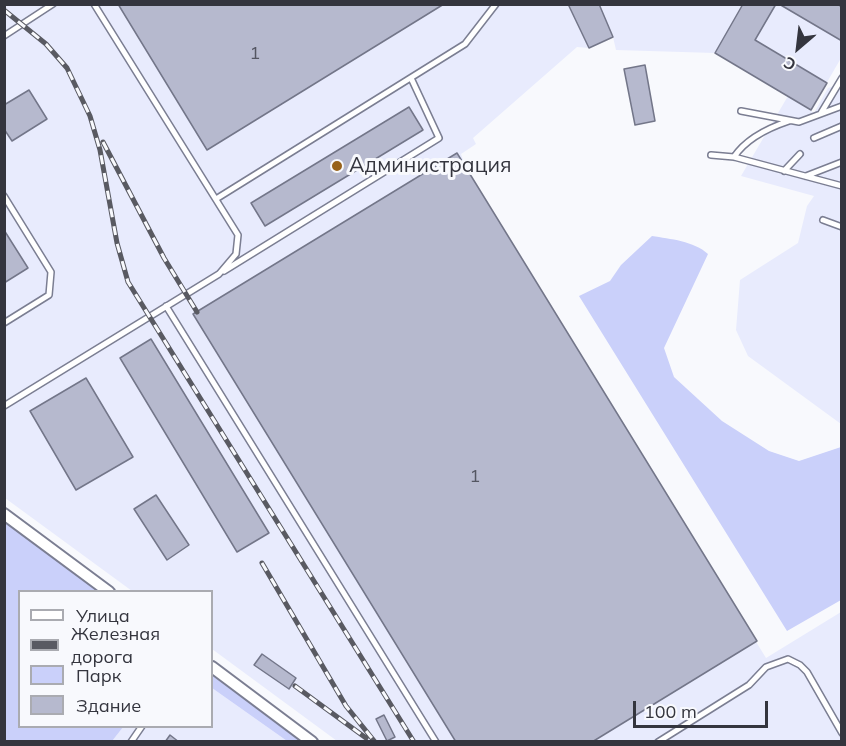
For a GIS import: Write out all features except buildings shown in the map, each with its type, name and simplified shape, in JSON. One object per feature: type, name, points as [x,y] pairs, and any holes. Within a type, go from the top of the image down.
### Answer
[{"type":"street","points":[[4,514],[109,590]]},
{"type":"street","points":[[213,668],[312,741]]},
{"type":"lane","points":[[4,36],[53,4]]},
{"type":"lane","points":[[94,4],[238,235],[236,254],[219,274]]},
{"type":"lane","points":[[216,199],[465,44],[496,4]]},
{"type":"lane","points":[[4,406],[439,138],[411,78]]},
{"type":"lane","points":[[821,113],[842,78]]},
{"type":"lane","points":[[741,111],[799,122],[842,106]]},
{"type":"lane","points":[[734,157],[742,146],[775,126],[790,120]]},
{"type":"lane","points":[[814,138],[842,126]]},
{"type":"lane","points":[[784,171],[800,154]]},
{"type":"lane","points":[[711,155],[734,157],[842,186]]},
{"type":"lane","points":[[805,176],[842,162]]},
{"type":"lane","points":[[4,196],[51,272],[49,295],[4,323]]},
{"type":"lane","points":[[823,220],[842,227]]},
{"type":"lane","points":[[166,306],[436,741]]},
{"type":"lane","points":[[658,741],[748,686],[766,667],[788,659],[800,664],[807,672],[842,733]]},
{"type":"lane","points":[[130,741],[140,728]]},
{"type":"shaded area","points":[[837,4],[841,7],[841,58],[811,110],[799,103],[814,113],[828,88],[841,84],[841,424],[748,356],[736,330],[740,280],[798,243],[807,206],[814,196],[741,176],[788,96],[715,53],[616,50],[613,37],[589,48],[577,47],[473,138],[476,144],[461,154],[465,166],[766,658],[841,612],[841,741],[337,741],[213,650],[213,590],[131,590],[5,498],[5,5]]},
{"type":"shaded area","points":[[213,689],[287,741],[5,741],[4,724],[18,726],[18,728],[213,728]]},
{"type":"green space","points":[[652,236],[689,243],[708,254],[664,348],[674,377],[722,421],[769,451],[799,461],[841,447],[841,600],[787,631],[579,296],[610,281],[621,265]]},
{"type":"green space","points":[[5,522],[98,590],[18,590],[18,728],[122,728],[112,741],[5,741]]},
{"type":"green space","points":[[213,676],[302,741],[287,741],[213,689]]},
{"type":"railway","points":[[4,10],[46,44],[67,68],[90,116],[100,150],[117,243],[128,282],[414,742]]},
{"type":"railway","points":[[103,142],[164,258],[197,312]]},
{"type":"railway","points":[[262,563],[346,706],[375,742]]},
{"type":"railway","points":[[295,686],[366,738]]},
{"type":"place","name":"Администрация","points":[[337,166]]}]
